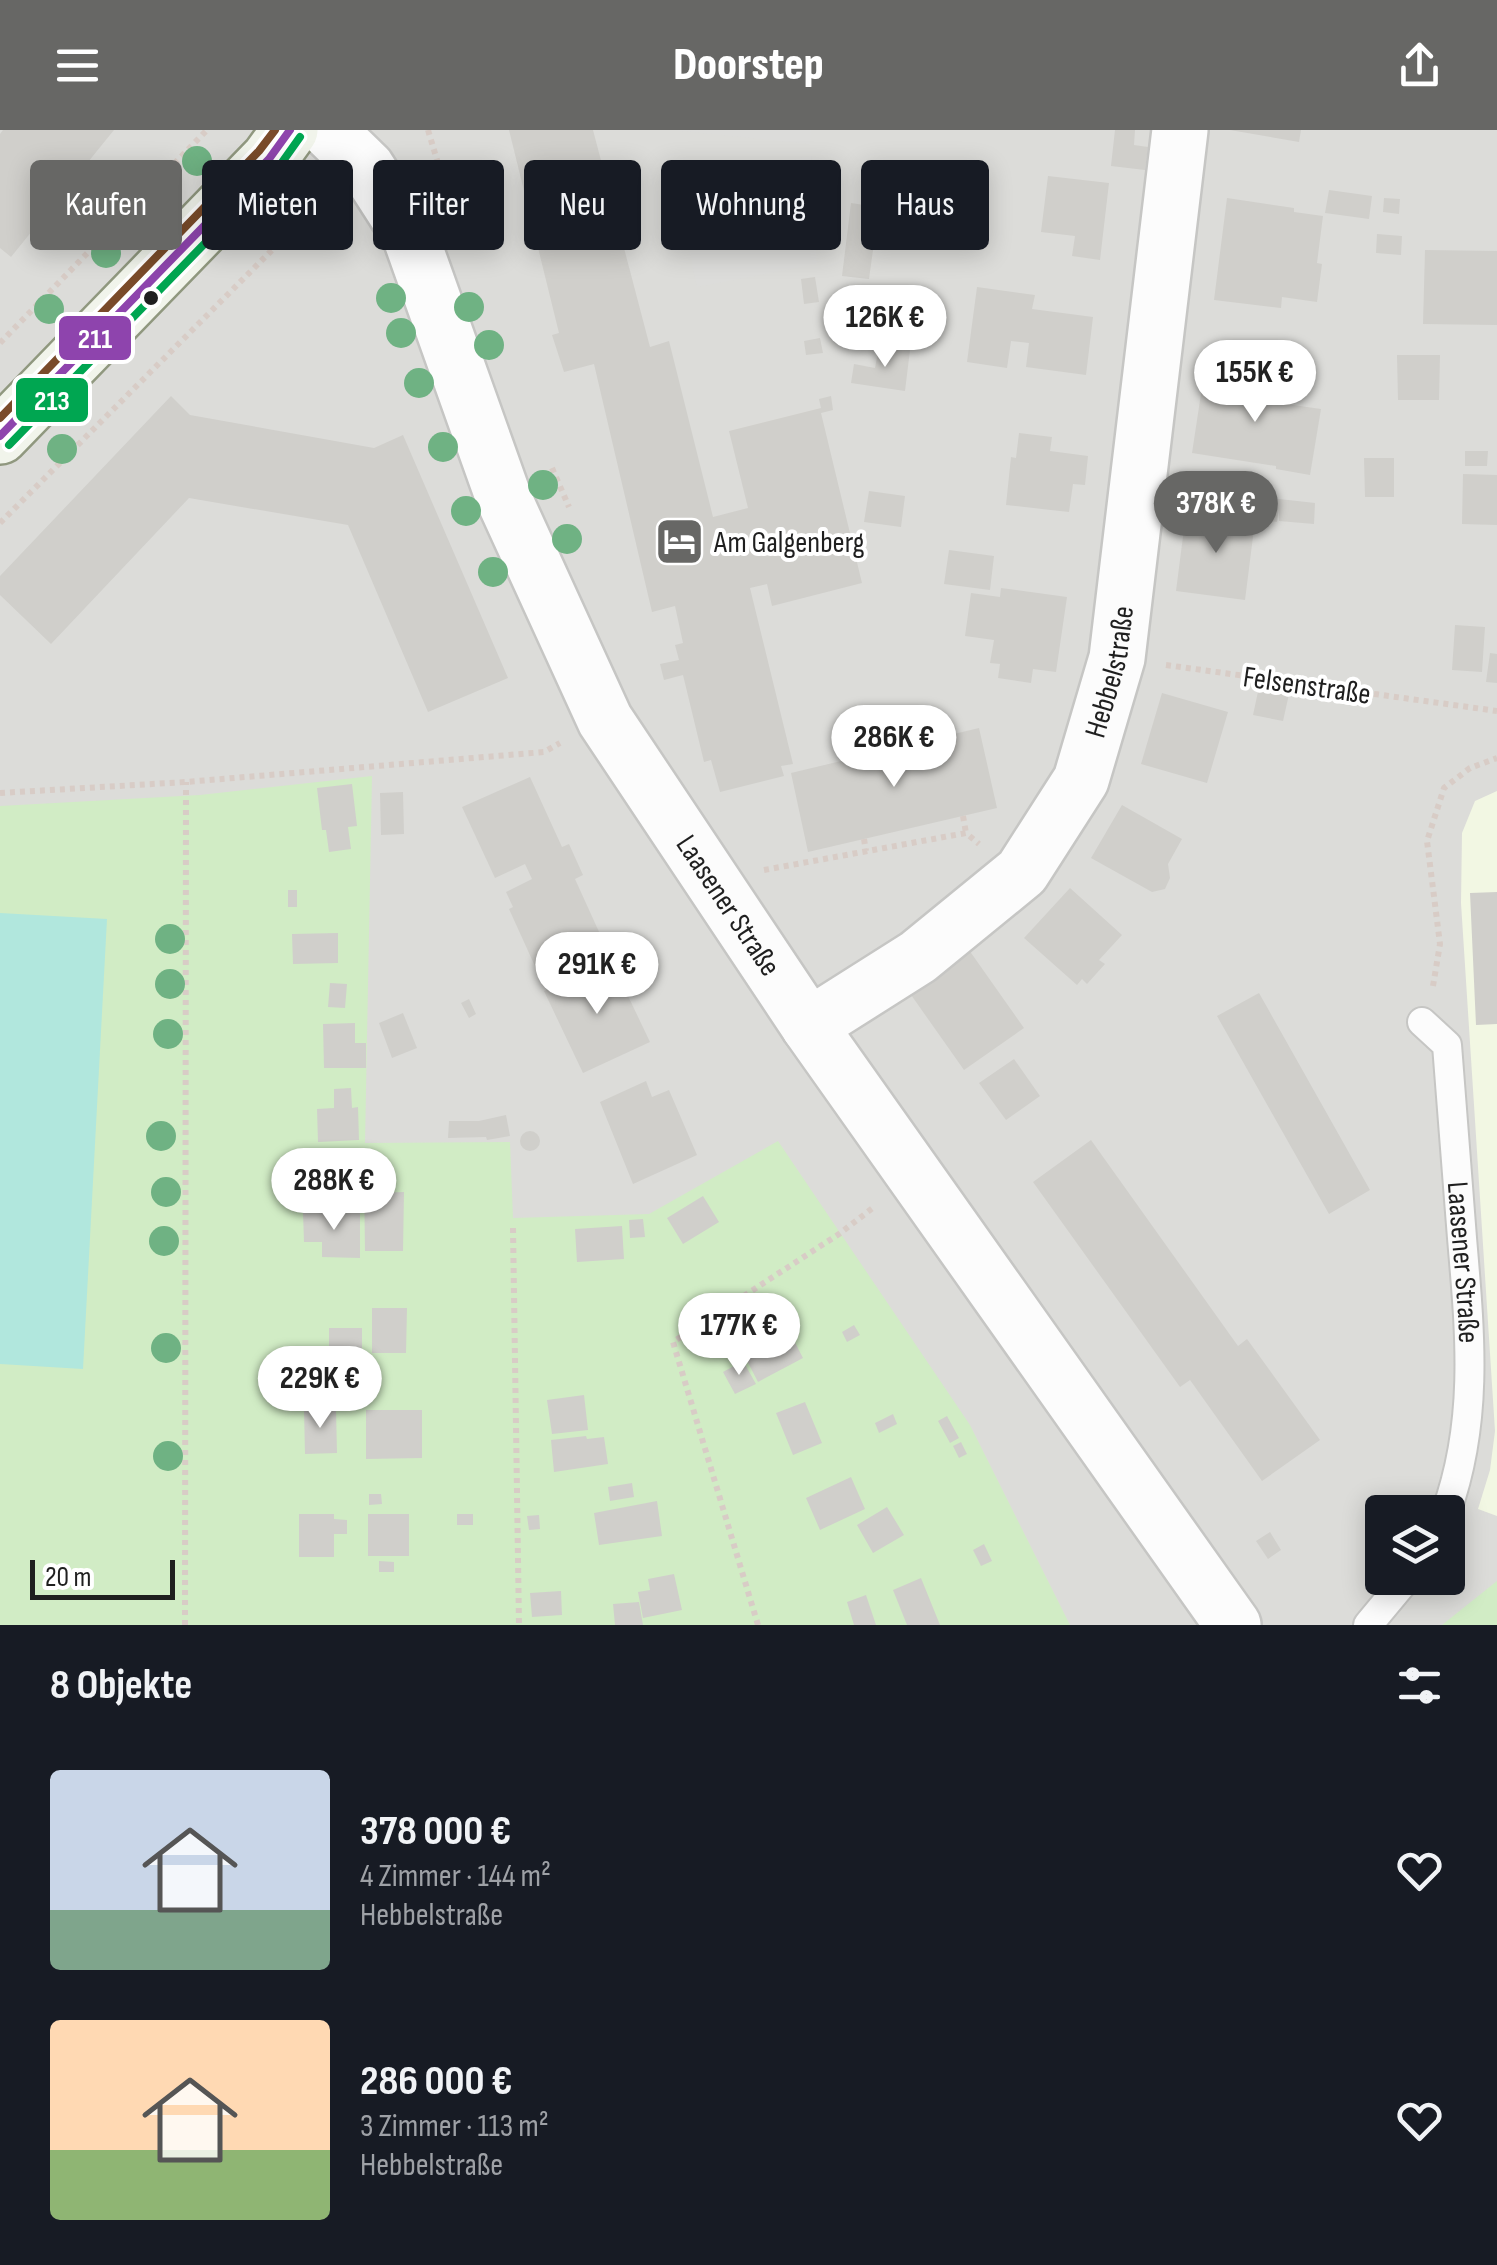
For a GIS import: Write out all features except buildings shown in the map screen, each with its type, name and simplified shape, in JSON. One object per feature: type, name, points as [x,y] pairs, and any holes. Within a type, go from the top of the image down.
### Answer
[{"type":"main road","points":[[0,436],[268,158],[290,130]]},
{"type":"street","name":"Laasener Straße","points":[[328,130],[368,168],[410,235],[504,499],[605,720],[808,1026],[1234,1625]]},
{"type":"street","name":"Hebbelstraße","points":[[808,1026],[918,957],[1022,872],[1080,780],[1117,658],[1180,130]]},
{"type":"lane","name":"Laasener Straße","points":[[1422,1022],[1448,1045],[1468,1309],[1468,1426],[1461,1472],[1452,1495]]},
{"type":"lane","points":[[1368,1625],[1394,1595]]},
{"type":"path","points":[[0,344],[207,130]]},
{"type":"path","points":[[0,523],[283,239],[322,227],[340,232],[361,252]]},
{"type":"path","name":"Felsenstraße","points":[[1117,658],[1497,711]]},
{"type":"path","points":[[0,793],[186,782],[544,752],[605,720]]},
{"type":"path","points":[[1422,1022],[1434,984],[1440,944],[1427,841],[1444,788],[1470,768],[1497,758]]},
{"type":"path","points":[[185,1625],[186,782]]},
{"type":"path","points":[[963,816],[966,833],[988,852],[1022,872]]},
{"type":"path","points":[[713,880],[966,833]]},
{"type":"path","points":[[864,839],[866,850]]},
{"type":"path","points":[[758,1625],[673,1342],[860,1218]]},
{"type":"path","points":[[513,1228],[519,1625]]},
{"type":"shaded area","points":[[0,130],[1497,130],[1497,1625],[0,1625]]},
{"type":"shaded area","points":[[672,130],[811,130],[810,144]]},
{"type":"shaded area","points":[[689,250],[816,250],[817,264],[697,287]]},
{"type":"shaded area","points":[[1497,791],[1497,1516],[1478,1509],[1490,1470],[1495,1431],[1461,903],[1462,833],[1475,801]]},
{"type":"shaded area","points":[[0,913],[107,919],[83,1369],[0,1364]]},
{"type":"green space","points":[[372,776],[365,1143],[510,1142],[513,1218],[649,1214],[778,1141],[970,1425],[1070,1625],[0,1625],[0,806],[200,795]]},
{"type":"green space","points":[[1497,1581],[1497,1625],[1442,1625]]},
{"type":"transit line","points":[[0,418],[275,130]]},
{"type":"transit line","name":"211","points":[[0,436],[269,159],[290,130]]},
{"type":"transit line","name":"213","points":[[9,445],[278,168],[300,137]]},
{"type":"place","name":"Am Galgenberg","points":[[679,542]]}]
